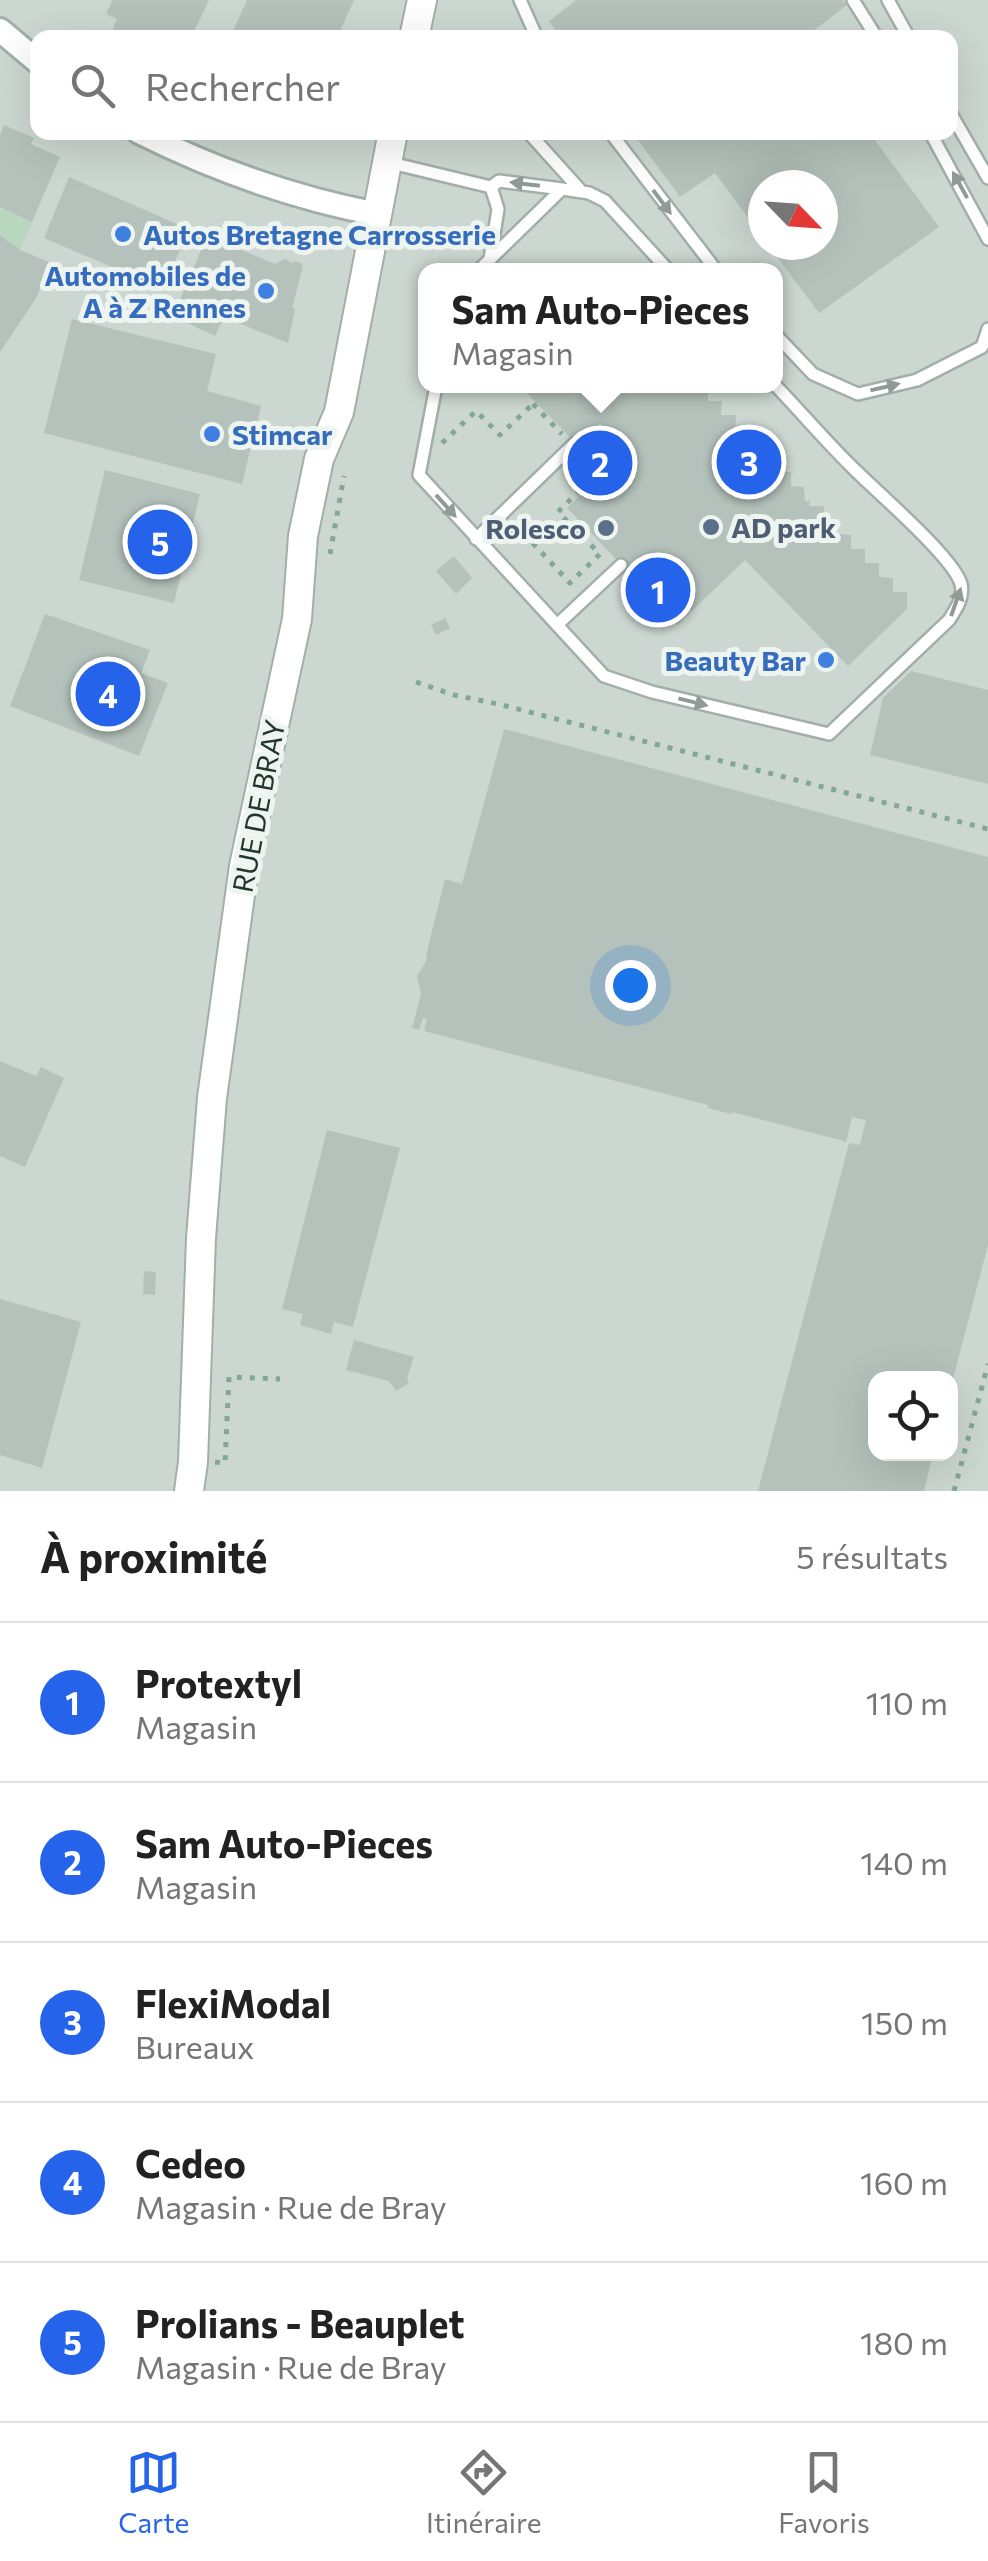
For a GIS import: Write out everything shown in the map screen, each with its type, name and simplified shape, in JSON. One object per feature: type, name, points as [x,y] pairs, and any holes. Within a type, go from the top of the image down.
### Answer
[{"type":"street","points":[[416,30],[422,0]]},
{"type":"street","points":[[1,34],[30,56]]},
{"type":"street","points":[[156,140],[248,180],[342,208],[377,214]]},
{"type":"street","name":"RUE DE BRAY","points":[[189,1491],[212,1098],[244,866],[297,619],[303,536],[319,460],[339,412],[391,140]]},
{"type":"lane","points":[[520,0],[534,30]]},
{"type":"lane","points":[[853,0],[872,30]]},
{"type":"lane","points":[[888,0],[904,30]]},
{"type":"lane","points":[[958,126],[988,178]]},
{"type":"lane","points":[[535,140],[582,192]]},
{"type":"lane","points":[[616,140],[711,263]]},
{"type":"lane","points":[[934,140],[988,239]]},
{"type":"lane","points":[[387,162],[491,187]]},
{"type":"lane","points":[[491,187],[499,181],[596,196],[662,263]]},
{"type":"lane","points":[[490,259],[498,209],[491,187]]},
{"type":"lane","points":[[486,263],[562,189]]},
{"type":"lane","points":[[783,343],[812,374],[858,394],[917,380],[982,347],[988,328]]},
{"type":"lane","points":[[435,393],[419,476],[604,676],[652,692],[829,734],[949,620],[962,595],[961,585],[955,572],[783,393]]},
{"type":"lane","points":[[476,539],[574,444]]},
{"type":"lane","points":[[557,625],[621,564]]},
{"type":"path","points":[[440,446],[476,412],[500,436],[534,403],[598,472],[558,512],[600,554],[570,583],[504,512]]},
{"type":"path","points":[[329,558],[346,467]]},
{"type":"path","points":[[416,682],[454,695],[988,830]]},
{"type":"path","points":[[954,1491],[988,1364]]},
{"type":"path","points":[[234,1377],[280,1379]]},
{"type":"shaded area","points":[[0,0],[988,0],[988,1491],[0,1491]]},
{"type":"green space","points":[[2,208],[32,222],[20,250],[0,235]]},
{"type":"building","points":[[112,0],[209,0],[195,30],[112,30],[117,19],[106,14]]},
{"type":"building","points":[[247,0],[354,0],[341,30],[234,30]]},
{"type":"building","points":[[576,0],[843,0],[847,5],[814,30],[555,30],[549,21]]},
{"type":"building","points":[[4,125],[30,136],[31,144],[60,157],[32,222],[0,207],[0,135]]},
{"type":"building","points":[[638,140],[875,140],[939,227],[819,313],[779,260],[838,260],[838,170],[748,170],[748,218],[715,173],[680,197]]},
{"type":"building","points":[[69,177],[189,229],[163,289],[44,238]]},
{"type":"building","points":[[0,235],[20,250],[52,263],[35,300],[0,352]]},
{"type":"building","points":[[207,236],[275,264],[285,259],[301,263],[288,343],[224,317],[215,336],[173,316]]},
{"type":"building","points":[[72,319],[216,354],[207,391],[261,406],[242,484],[44,433]]},
{"type":"building","name":"AD park","points":[[527,393],[708,393],[708,401],[722,401],[721,415],[736,415],[735,430],[749,430],[749,444],[763,444],[763,458],[777,458],[777,472],[791,472],[791,486],[804,487],[809,506],[824,506],[824,520],[837,520],[837,534],[851,535],[851,549],[865,549],[865,563],[879,563],[879,577],[893,578],[893,592],[907,592],[907,609],[848,666],[745,560],[678,624],[567,508],[604,472]]},
{"type":"building","points":[[105,470],[200,494],[174,603],[79,580]]},
{"type":"building","points":[[454,556],[472,578],[456,594],[436,571]]},
{"type":"building","points":[[45,614],[150,650],[141,673],[168,683],[139,756],[10,706]]},
{"type":"building","points":[[445,618],[450,628],[436,635],[431,625]]},
{"type":"building","points":[[911,671],[988,690],[988,784],[870,755],[883,698]]},
{"type":"building","points":[[504,729],[988,857],[988,1245],[955,1371],[868,1371],[868,1461],[931,1461],[924,1491],[758,1491],[849,1143],[860,1145],[866,1120],[852,1117],[846,1142],[424,1031],[427,1019],[423,1018],[419,1030],[412,1028],[421,994],[417,976],[426,961],[445,879],[462,884]]},
{"type":"building","points":[[0,1061],[36,1076],[41,1067],[64,1078],[25,1167],[0,1156]]},
{"type":"building","points":[[327,1130],[400,1148],[353,1327],[334,1322],[331,1334],[300,1325],[303,1314],[282,1309]]},
{"type":"building","points":[[144,1271],[156,1272],[155,1295],[143,1294]]},
{"type":"building","points":[[0,1299],[81,1322],[42,1468],[0,1455]]},
{"type":"building","points":[[354,1340],[414,1357],[409,1383],[396,1391],[389,1381],[346,1370]]},
{"type":"place","name":"Autos Bretagne Carrosserie","points":[[123,234]]},
{"type":"place","name":"Automobiles de A à Z Rennes","points":[[266,291]]},
{"type":"place","name":"Stimcar","points":[[212,434]]},
{"type":"place","name":"FlexiModal","points":[[749,462]]},
{"type":"place","name":"Sam Auto-Pieces","points":[[600,463]]},
{"type":"place","name":"AD park","points":[[711,527]]},
{"type":"place","name":"Rolesco","points":[[606,528]]},
{"type":"place","name":"Prolians - Beauplet","points":[[160,542]]},
{"type":"place","name":"Protextyl","points":[[658,590]]},
{"type":"place","name":"Beauty Bar","points":[[826,660]]},
{"type":"place","name":"Cedeo","points":[[108,694]]}]
